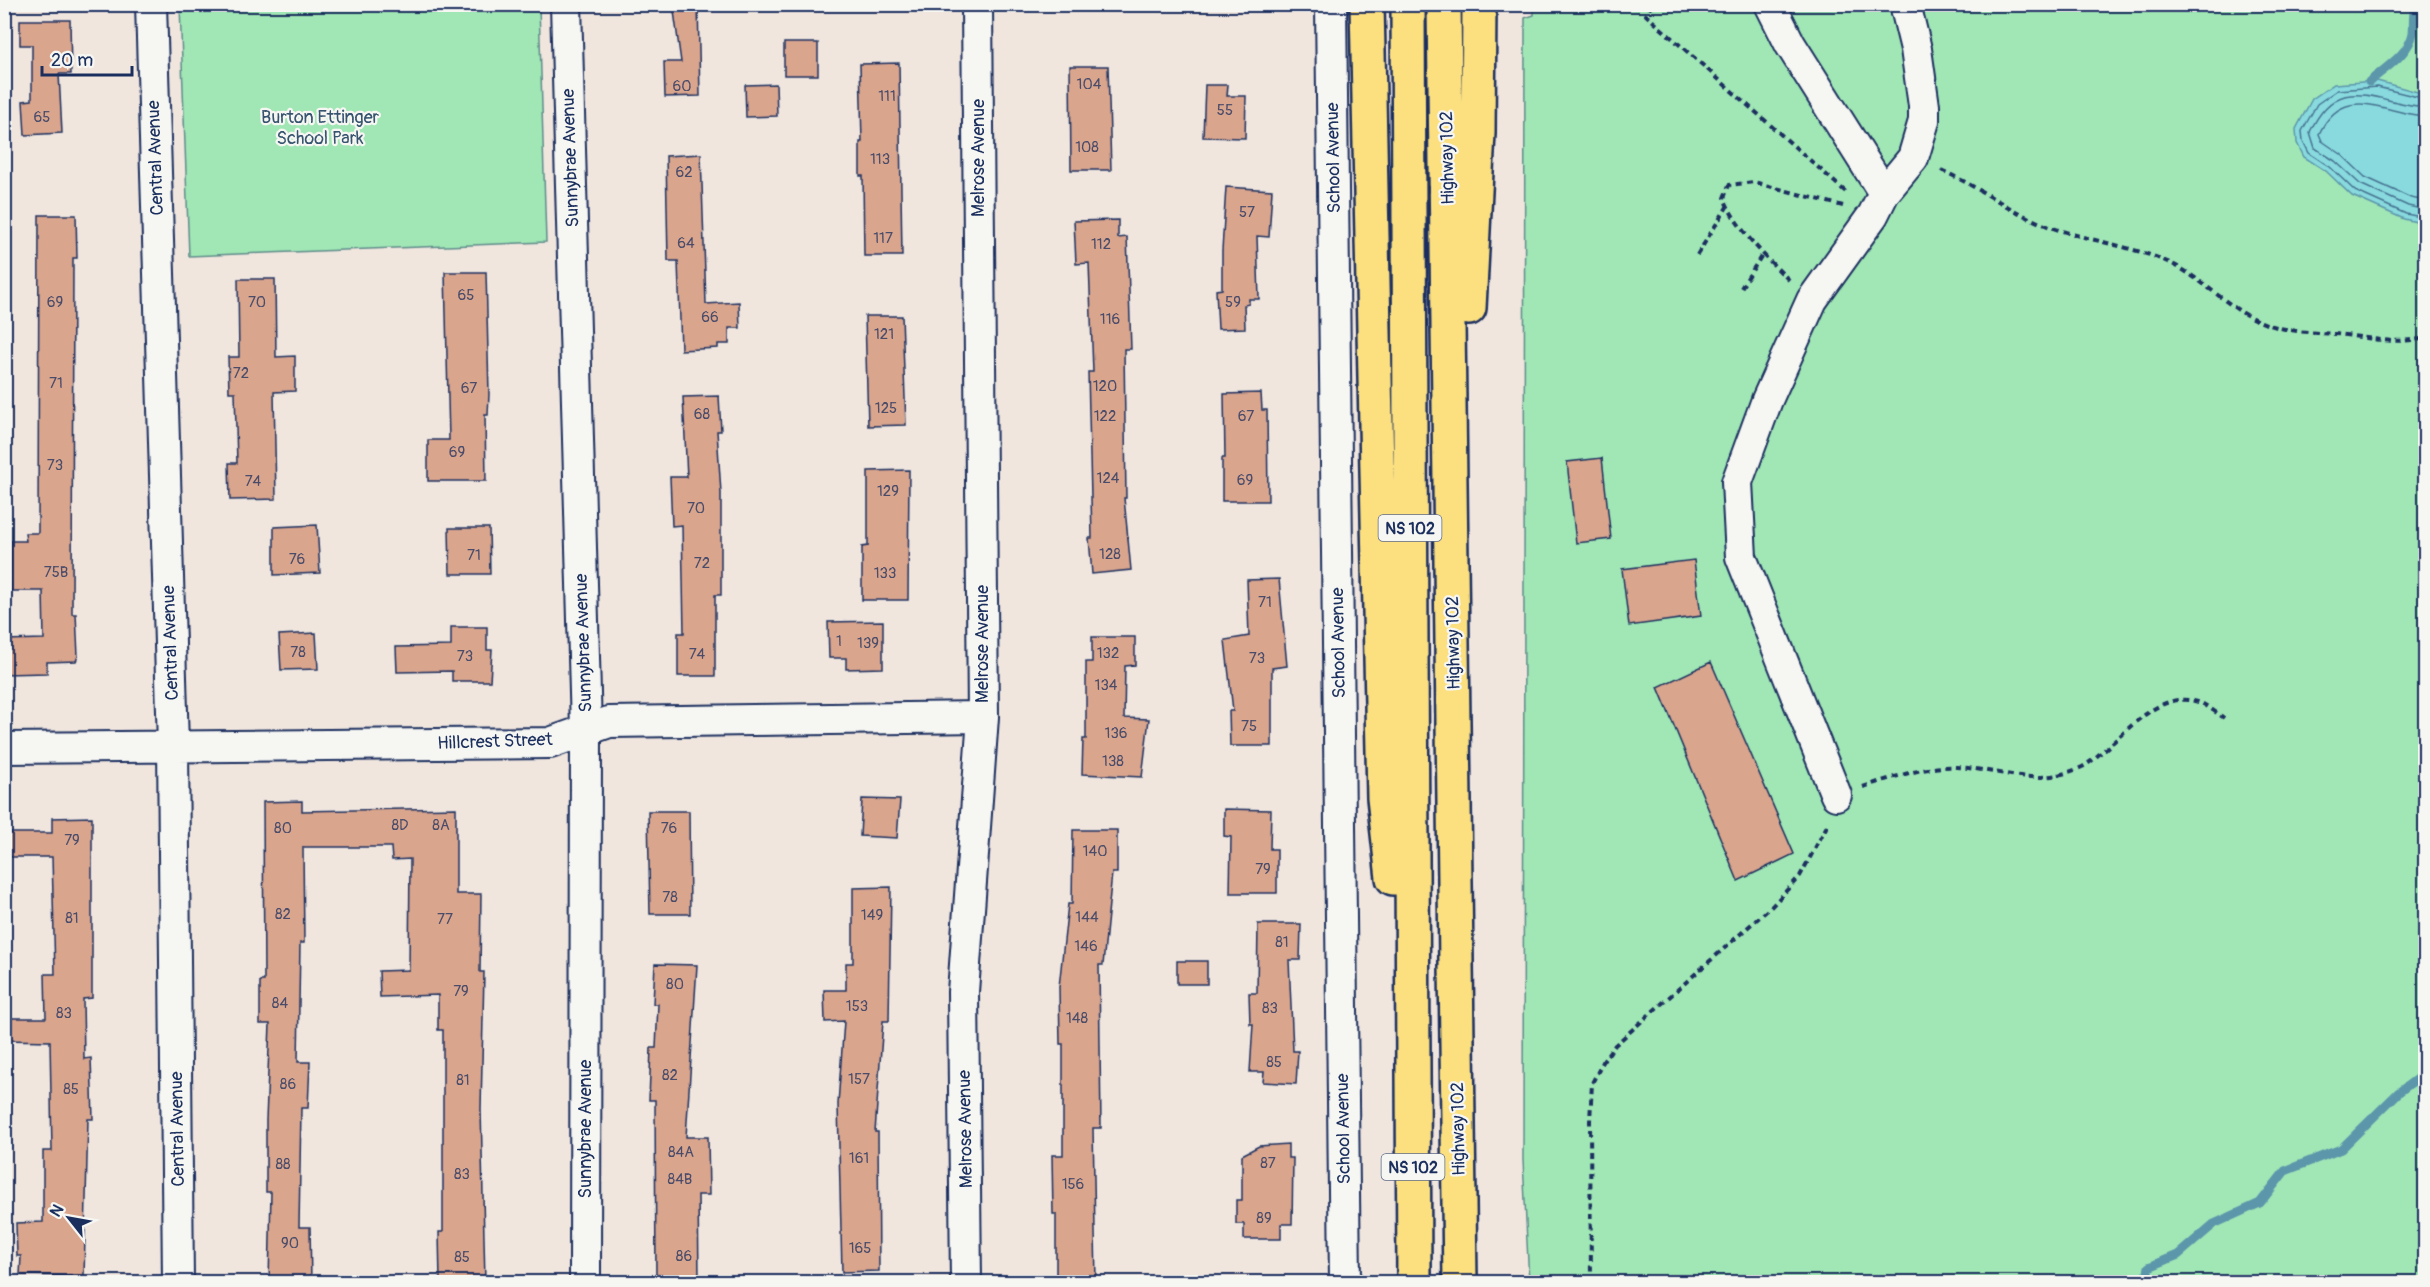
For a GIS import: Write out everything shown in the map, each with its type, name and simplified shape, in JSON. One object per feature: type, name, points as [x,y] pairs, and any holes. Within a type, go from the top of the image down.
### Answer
[{"type":"highway","points":[[1367,4],[1384,798],[1412,1051]]},
{"type":"highway","name":"NS 102","points":[[1408,4],[1414,1282]]},
{"type":"highway","name":"Highway 102","points":[[1444,4],[1460,1282]]},
{"type":"highway","points":[[1453,603],[1478,132],[1479,4]]},
{"type":"street","name":"Central Avenue","points":[[151,4],[172,745],[178,1282]]},
{"type":"street","name":"Sunnybrae Avenue","points":[[566,4],[586,729],[585,1282]]},
{"type":"street","name":"Melrose Avenue","points":[[966,1282],[963,992],[983,717],[977,4]]},
{"type":"street","name":"School Avenue","points":[[1331,4],[1345,1282]]},
{"type":"street","points":[[1770,4],[1879,204]]},
{"type":"street","points":[[1836,795],[1741,557],[1737,482],[1767,400],[1812,300],[1912,158],[1924,121],[1924,106],[1916,49],[1905,4]]},
{"type":"street","name":"Hillcrest Street","points":[[4,748],[550,742],[609,722],[983,717]]},
{"type":"path","points":[[1652,4],[1646,15],[1793,148],[1879,204]]},
{"type":"path","points":[[1912,158],[1963,180],[2009,210],[2048,226],[2173,264],[2244,314],[2272,326],[2308,334],[2336,334],[2371,341],[2407,342],[2426,338]]},
{"type":"path","points":[[1812,300],[1762,255],[1727,207],[1724,198],[1729,185],[1754,182],[1879,204]]},
{"type":"path","points":[[1697,255],[1727,207]]},
{"type":"path","points":[[1741,288],[1762,255]]},
{"type":"path","points":[[1591,1282],[1590,1121],[1592,1083],[1615,1045],[1772,906],[1800,876],[1819,845],[1831,817],[1836,795],[1901,775],[1956,767],[2007,776],[2053,777],[2084,766],[2142,717],[2167,702],[2181,700],[2201,703],[2224,717]]},
{"type":"green space","points":[[1534,4],[2425,5],[2425,1282],[1529,1282],[1523,1160],[1525,18],[1534,15]]},
{"type":"green space","name":"Burton Ettinger School Park","points":[[180,5],[539,5],[546,242],[189,256]]},
{"type":"water","points":[[2377,81],[2425,94],[2425,224],[2404,219],[2352,196],[2326,171],[2304,157],[2297,143],[2296,129],[2312,99],[2334,84]]},
{"type":"building","points":[[673,4],[698,4],[700,96],[665,97],[664,62],[681,62]]},
{"type":"building","points":[[20,20],[70,20],[71,74],[59,74],[62,133],[25,135],[23,101],[32,100],[32,45],[20,45]]},
{"type":"building","points":[[784,43],[818,43],[818,75],[784,75]]},
{"type":"building","points":[[899,63],[902,256],[864,256],[863,176],[860,176],[860,142],[862,142],[860,64]]},
{"type":"building","points":[[1070,66],[1108,66],[1111,170],[1071,170]]},
{"type":"building","points":[[776,84],[777,116],[746,117],[745,85]]},
{"type":"building","points":[[1205,85],[1228,85],[1227,96],[1246,96],[1245,138],[1203,137]]},
{"type":"building","points":[[701,154],[706,304],[739,302],[740,328],[729,328],[729,344],[718,344],[718,348],[681,350],[678,261],[668,261],[666,156]]},
{"type":"building","points":[[1226,187],[1272,190],[1269,237],[1257,236],[1259,299],[1249,299],[1249,304],[1244,305],[1245,328],[1218,329],[1216,290],[1222,289]]},
{"type":"building","points":[[39,215],[76,215],[77,258],[73,258],[72,614],[76,614],[78,656],[76,661],[47,662],[47,673],[4,674],[4,640],[44,639],[43,591],[11,591],[11,541],[26,541],[25,533],[38,533]]},
{"type":"building","points":[[1118,220],[1118,238],[1127,237],[1131,349],[1124,349],[1126,498],[1124,498],[1131,570],[1092,574],[1089,538],[1092,538],[1088,372],[1093,372],[1089,263],[1076,264],[1074,221]]},
{"type":"building","points":[[445,272],[486,272],[489,394],[488,415],[485,415],[486,481],[428,481],[428,440],[449,440]]},
{"type":"building","points":[[238,279],[275,279],[276,357],[295,356],[295,391],[274,392],[276,499],[230,500],[229,463],[237,463],[235,392],[229,392],[228,357],[239,357]]},
{"type":"building","points":[[865,316],[902,316],[906,425],[868,426]]},
{"type":"building","points":[[1261,393],[1262,410],[1267,410],[1268,501],[1222,501],[1222,458],[1225,458],[1224,394]]},
{"type":"building","points":[[719,396],[721,431],[717,431],[721,493],[721,595],[715,595],[715,676],[678,676],[678,633],[684,633],[682,525],[672,526],[670,477],[687,477],[683,397]]},
{"type":"building","points":[[1602,458],[1611,539],[1576,543],[1567,462]]},
{"type":"building","points":[[909,470],[908,600],[862,600],[862,547],[868,546],[868,471]]},
{"type":"building","points":[[317,525],[320,573],[274,575],[274,527]]},
{"type":"building","points":[[449,528],[489,528],[490,574],[450,574]]},
{"type":"building","points":[[1694,560],[1701,616],[1629,626],[1622,569]]},
{"type":"building","points":[[1279,579],[1287,666],[1272,668],[1272,746],[1230,746],[1229,711],[1233,711],[1225,640],[1249,636],[1247,580]]},
{"type":"building","points":[[883,621],[883,668],[846,669],[846,658],[829,658],[828,622]]},
{"type":"building","points":[[451,627],[487,627],[487,650],[492,650],[490,681],[452,681],[452,671],[397,672],[396,647],[451,646]]},
{"type":"building","points":[[316,633],[318,669],[281,670],[279,635]]},
{"type":"building","points":[[1092,637],[1135,637],[1135,665],[1125,666],[1124,718],[1149,719],[1142,777],[1082,774],[1083,739],[1086,739],[1086,662],[1092,662]]},
{"type":"building","points":[[1711,662],[1794,854],[1738,881],[1658,687]]},
{"type":"building","points":[[862,799],[900,800],[897,838],[860,836]]},
{"type":"building","points":[[302,801],[302,811],[456,808],[456,894],[481,894],[480,972],[484,972],[481,1109],[485,1282],[440,1282],[439,1232],[443,1232],[443,1030],[438,1030],[438,995],[380,997],[379,971],[409,970],[410,859],[392,860],[391,847],[303,847],[304,943],[300,943],[298,1062],[310,1062],[308,1108],[301,1108],[299,1227],[310,1227],[311,1282],[269,1282],[271,1192],[266,1192],[266,1120],[270,1024],[260,1024],[260,981],[264,981],[263,802]]},
{"type":"building","points":[[1224,809],[1271,810],[1270,849],[1277,849],[1277,893],[1230,893],[1231,837],[1224,836]]},
{"type":"building","points":[[648,811],[689,811],[690,914],[650,914]]},
{"type":"building","points":[[92,817],[92,998],[83,999],[84,1059],[91,1058],[93,1119],[88,1119],[84,1276],[20,1275],[21,1256],[17,1256],[16,1223],[43,1222],[43,1151],[52,1151],[50,1041],[4,1040],[4,1018],[46,1018],[45,974],[55,974],[52,857],[4,857],[4,833],[52,833],[52,818]]},
{"type":"building","points":[[1073,830],[1117,830],[1117,873],[1112,873],[1103,965],[1099,965],[1101,1128],[1093,1128],[1096,1282],[1056,1282],[1056,1214],[1053,1214],[1052,1155],[1063,1155],[1063,1044],[1060,1044],[1059,987],[1068,904],[1072,904]]},
{"type":"building","points":[[891,887],[889,1021],[883,1021],[875,1132],[878,1132],[879,1271],[842,1272],[838,1104],[844,1021],[825,1022],[824,990],[846,990],[846,963],[853,963],[853,888]]},
{"type":"building","points":[[1258,924],[1301,924],[1300,960],[1289,960],[1293,1051],[1298,1051],[1296,1084],[1263,1082],[1264,1072],[1250,1072],[1253,1024],[1250,1024],[1249,993],[1257,993]]},
{"type":"building","points":[[1177,961],[1207,961],[1207,984],[1177,984]]},
{"type":"building","points":[[655,964],[697,965],[686,1137],[708,1137],[709,1195],[698,1195],[699,1279],[656,1280],[655,1100],[649,1100],[651,1048],[656,1048],[658,1004],[653,1004]]},
{"type":"building","points":[[1288,1144],[1288,1158],[1293,1158],[1292,1224],[1281,1224],[1281,1239],[1244,1239],[1244,1224],[1236,1224],[1236,1200],[1242,1200],[1242,1155],[1259,1146]]},
{"type":"waterway","points":[[2369,82],[2407,48],[2413,33],[2416,4]]},
{"type":"waterway","points":[[2146,1282],[2149,1267],[2178,1255],[2214,1224],[2260,1203],[2285,1171],[2341,1149],[2399,1092],[2426,1072]]}]
